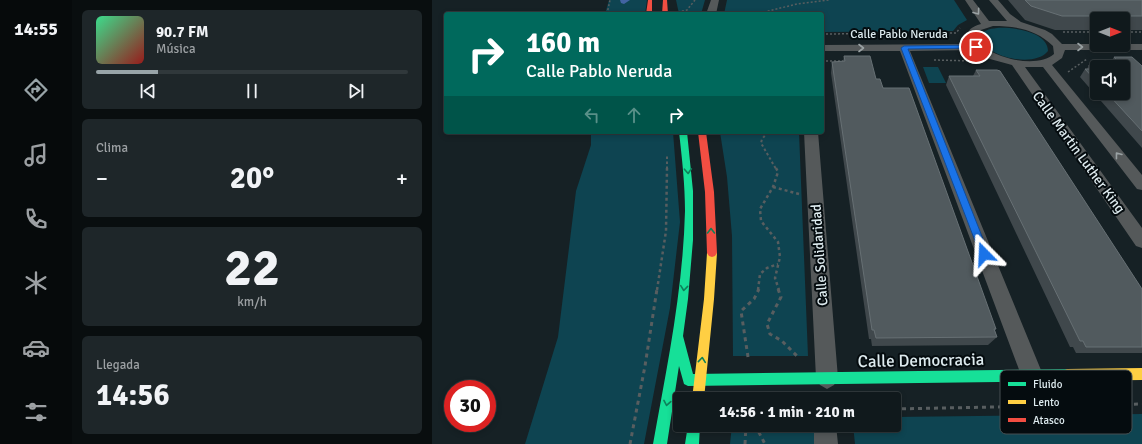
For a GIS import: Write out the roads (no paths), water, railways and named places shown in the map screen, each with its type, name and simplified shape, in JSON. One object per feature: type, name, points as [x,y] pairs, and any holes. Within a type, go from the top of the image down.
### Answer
[{"type":"street","points":[[649,12],[650,0]]},
{"type":"street","points":[[665,0],[665,12]]},
{"type":"street","points":[[712,12],[715,0]]},
{"type":"street","points":[[969,0],[986,24]]},
{"type":"street","points":[[993,0],[1007,16],[1018,25]]},
{"type":"street","points":[[1001,23],[1018,25],[1036,30],[1050,37],[1059,47],[1060,52],[1058,56],[1045,63],[1016,63],[992,57],[976,47],[970,38],[974,29],[986,24],[1001,23]]},
{"type":"street","points":[[1050,37],[1090,38]]},
{"type":"street","name":"Calle Pablo Neruda","points":[[824,39],[970,38]]},
{"type":"street","points":[[1130,39],[1142,38]]},
{"type":"street","points":[[1130,42],[1142,47]]},
{"type":"street","points":[[1059,47],[1090,44]]},
{"type":"street","points":[[1130,45],[1142,58]]},
{"type":"street","name":"Calle Pablo Neruda","points":[[824,48],[976,47]]},
{"type":"street","points":[[904,48],[1030,370]]},
{"type":"street","name":"Calle Martin Luther King","points":[[1016,63],[1142,240]]},
{"type":"street","name":"Calle Martin Luther King","points":[[1045,63],[1142,185]]},
{"type":"street","points":[[660,444],[678,337],[688,249],[689,191],[687,154],[683,134]]},
{"type":"street","points":[[699,392],[709,297],[712,231],[710,186],[706,150],[702,134]]},
{"type":"street","name":"Calle Solidaridad","points":[[811,134],[826,378]]},
{"type":"street","points":[[678,337],[688,380],[700,380]]},
{"type":"street","name":"Calle Democracia","points":[[1132,374],[1142,374]]},
{"type":"street","name":"Calle Democracia","points":[[700,380],[1000,375]]},
{"type":"street","points":[[692,444],[693,432]]},
{"type":"street","points":[[825,432],[826,444]]}]
